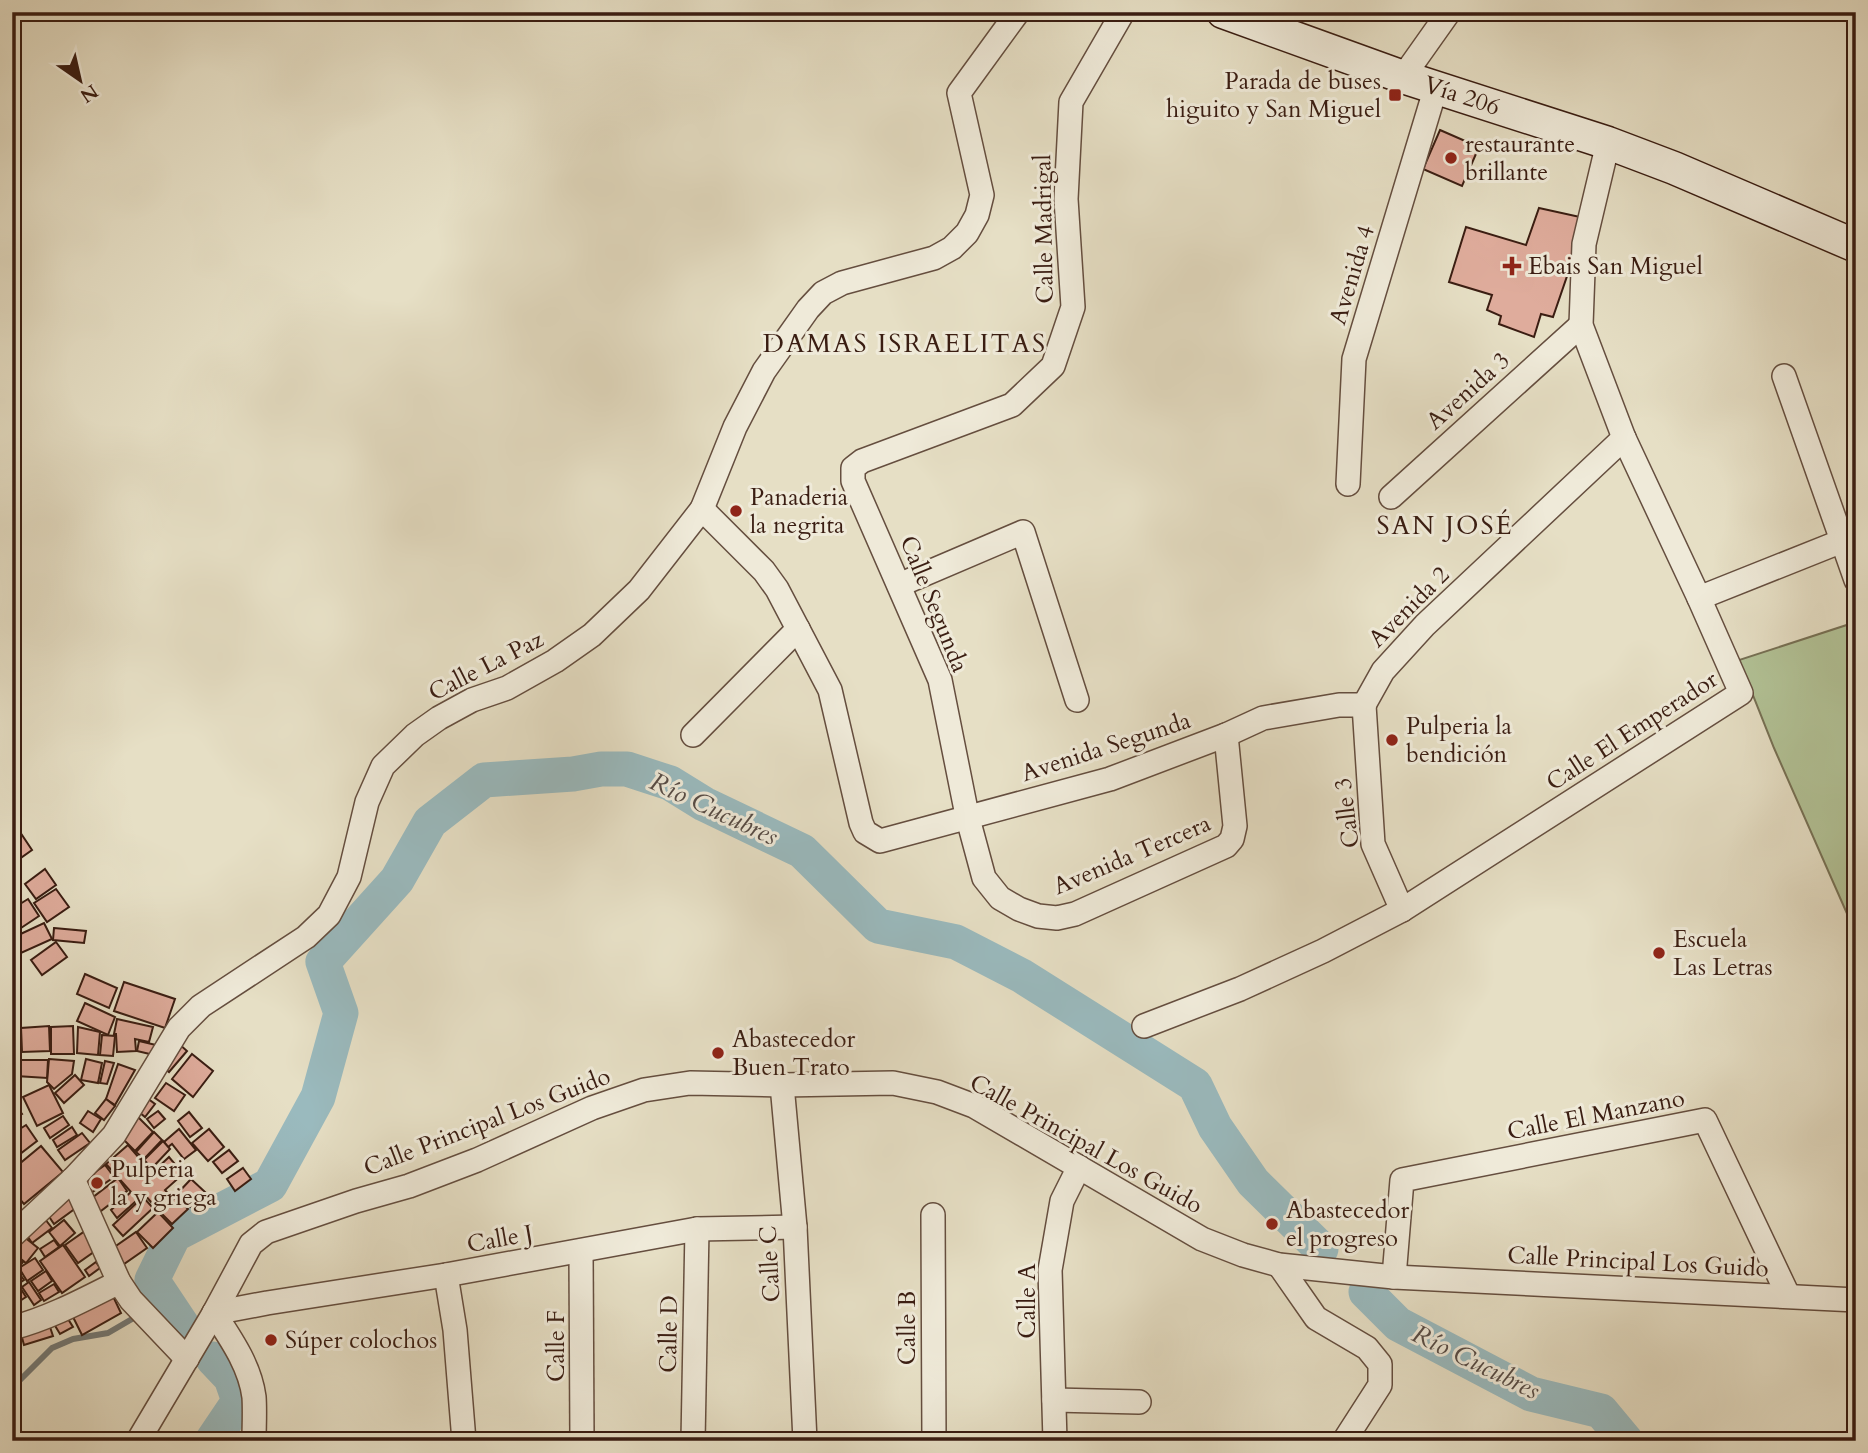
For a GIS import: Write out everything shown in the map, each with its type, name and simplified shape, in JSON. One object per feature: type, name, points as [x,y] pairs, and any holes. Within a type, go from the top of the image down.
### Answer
[{"type":"main road","name":"Vía 206","points":[[1223,12],[1403,77],[1608,143],[1674,168],[1856,246]]},
{"type":"street","name":"Calle La Paz","points":[[12,1236],[73,1179],[117,1130],[178,1028],[201,1006],[306,937],[329,915],[349,877],[367,802],[383,766],[415,735],[439,718],[472,700],[508,688],[555,661],[592,635],[639,590],[702,509],[735,427],[764,371],[822,293],[842,283],[934,258],[952,248],[967,233],[977,215],[982,195],[959,93],[1018,12]]},
{"type":"street","name":"Calle Madrigal","points":[[862,461],[1012,405],[1053,366],[1073,307],[1066,199],[1071,102],[1123,12]]},
{"type":"street","points":[[1403,77],[1449,12]]},
{"type":"street","name":"Avenida 4","points":[[1348,484],[1354,359],[1436,87]]},
{"type":"street","name":"Calle El Emperador","points":[[1144,1026],[1240,989],[1323,951],[1402,910],[1741,692],[1623,438],[1581,325],[1584,244],[1608,143]]},
{"type":"street","name":"Avenida 3","points":[[1391,497],[1581,325]]},
{"type":"street","points":[[1784,376],[1856,580]]},
{"type":"street","name":"Avenida 2","points":[[1364,705],[1383,671],[1425,625],[1623,438]]},
{"type":"street","name":"Calle Segunda","points":[[862,461],[853,468],[853,481],[940,680],[967,815]]},
{"type":"street","points":[[693,736],[798,629],[777,589],[764,571],[702,509]]},
{"type":"street","points":[[900,585],[1023,532],[1077,700]]},
{"type":"street","points":[[1699,598],[1842,541]]},
{"type":"street","name":"Avenida Segunda","points":[[798,629],[830,690],[861,823],[865,832],[880,841],[967,815],[1110,779],[1263,718],[1339,705],[1364,705]]},
{"type":"street","name":"Calle 3","points":[[1364,705],[1373,844],[1402,910]]},
{"type":"street","name":"Avenida Tercera","points":[[967,815],[984,878],[1000,898],[1038,916],[1057,918],[1075,914],[1226,846],[1232,839],[1234,826],[1226,735]]},
{"type":"street","name":"Calle Principal Los Guido","points":[[138,1441],[214,1313],[251,1244],[266,1232],[409,1186],[477,1160],[592,1108],[644,1090],[690,1083],[893,1083],[937,1092],[974,1106],[1202,1239],[1279,1265],[1394,1277],[1856,1300]]},
{"type":"street","name":"Calle C","points":[[782,1085],[795,1227],[805,1441]]},
{"type":"street","name":"Calle El Manzano","points":[[1394,1277],[1402,1180],[1705,1120],[1788,1295]]},
{"type":"street","name":"Calle A","points":[[1055,1441],[1050,1270],[1062,1201],[1079,1167]]},
{"type":"street","points":[[73,1179],[119,1282],[131,1300],[187,1359]]},
{"type":"street","name":"Calle B","points":[[933,1214],[934,1441]]},
{"type":"street","name":"Calle J","points":[[214,1313],[446,1275],[697,1229],[795,1227]]},
{"type":"street","name":"Calle D","points":[[693,1441],[697,1229]]},
{"type":"street","name":"Calle F","points":[[581,1251],[582,1441]]},
{"type":"street","points":[[1279,1265],[1316,1318],[1367,1348],[1380,1364],[1380,1385],[1344,1441]]},
{"type":"street","points":[[446,1275],[455,1330],[464,1441]]},
{"type":"street","points":[[12,1328],[31,1323],[119,1282]]},
{"type":"street","points":[[214,1313],[238,1349],[249,1378],[254,1397],[254,1441]]},
{"type":"street","points":[[1055,1400],[1139,1402]]},
{"type":"green space","points":[[1856,622],[1856,934],[1774,748],[1739,660]]},
{"type":"building","name":"restaurante brillante","points":[[1440,130],[1479,147],[1462,186],[1423,169]]},
{"type":"building","name":"Ebais San Miguel","points":[[1539,208],[1580,217],[1576,250],[1553,317],[1541,314],[1534,337],[1499,324],[1501,316],[1487,310],[1492,295],[1449,282],[1466,227],[1526,245]]},
{"type":"building","points":[[20,832],[32,850],[15,862],[12,858],[12,837]]},
{"type":"building","points":[[45,869],[56,885],[36,899],[25,884]]},
{"type":"building","points":[[14,889],[21,900],[12,906],[12,890]]},
{"type":"building","points":[[56,889],[69,907],[47,922],[34,903]]},
{"type":"building","points":[[28,899],[39,916],[12,934],[12,909]]},
{"type":"building","points":[[44,923],[52,939],[12,957],[12,938]]},
{"type":"building","points":[[54,928],[86,931],[84,943],[53,940]]},
{"type":"building","points":[[56,942],[67,957],[42,975],[31,960]]},
{"type":"building","points":[[85,974],[117,988],[109,1008],[77,994]]},
{"type":"building","points":[[124,982],[175,999],[165,1028],[114,1011]]},
{"type":"building","points":[[85,1003],[115,1017],[108,1035],[77,1021]]},
{"type":"building","points":[[117,1019],[153,1027],[149,1042],[135,1039],[136,1051],[117,1052],[114,1034]]},
{"type":"building","points":[[49,1026],[50,1051],[22,1052],[21,1028]]},
{"type":"building","points":[[73,1026],[74,1054],[51,1054],[51,1027]]},
{"type":"building","points":[[16,1027],[18,1050],[12,1051],[12,1028]]},
{"type":"building","points":[[78,1027],[100,1032],[98,1055],[77,1053]]},
{"type":"building","points":[[102,1035],[115,1036],[113,1056],[100,1055]]},
{"type":"building","points":[[139,1041],[156,1045],[154,1055],[137,1051]]},
{"type":"building","points":[[178,1043],[187,1051],[169,1072],[159,1064]]},
{"type":"building","points":[[192,1054],[213,1071],[193,1097],[172,1079]]},
{"type":"building","points":[[49,1059],[74,1061],[72,1074],[54,1089],[47,1082]]},
{"type":"building","points":[[86,1059],[102,1063],[98,1083],[81,1080]]},
{"type":"building","points":[[14,1060],[48,1060],[47,1078],[16,1076]]},
{"type":"building","points":[[105,1061],[114,1063],[107,1084],[100,1083]]},
{"type":"building","points":[[118,1064],[135,1070],[115,1105],[106,1099]]},
{"type":"building","points":[[75,1075],[84,1085],[64,1103],[55,1093]]},
{"type":"building","points":[[166,1083],[185,1095],[174,1111],[155,1098]]},
{"type":"building","points":[[49,1085],[63,1113],[37,1126],[23,1097]]},
{"type":"building","points":[[143,1095],[155,1104],[145,1117],[133,1107]]},
{"type":"building","points":[[106,1099],[115,1106],[104,1120],[95,1113]]},
{"type":"building","points":[[12,1100],[22,1114],[12,1120]]},
{"type":"building","points":[[88,1111],[101,1119],[93,1132],[80,1123]]},
{"type":"building","points":[[158,1111],[165,1119],[154,1128],[147,1119]]},
{"type":"building","points":[[189,1112],[202,1128],[190,1137],[178,1121]]},
{"type":"building","points":[[136,1115],[153,1132],[135,1151],[118,1134]]},
{"type":"building","points":[[63,1116],[69,1125],[50,1138],[44,1128]]},
{"type":"building","points":[[26,1125],[37,1141],[20,1154],[12,1143],[12,1134]]},
{"type":"building","points":[[72,1127],[77,1135],[57,1147],[53,1140]]},
{"type":"building","points":[[179,1129],[196,1150],[184,1159],[172,1144],[168,1147],[164,1142]]},
{"type":"building","points":[[209,1129],[224,1147],[208,1161],[192,1143]]},
{"type":"building","points":[[154,1132],[162,1140],[144,1159],[136,1152]]},
{"type":"building","points":[[82,1133],[90,1143],[65,1160],[58,1150]]},
{"type":"building","points":[[163,1141],[170,1149],[152,1168],[144,1160]]},
{"type":"building","points":[[128,1145],[152,1173],[169,1157],[183,1174],[165,1190],[172,1198],[158,1210],[144,1194],[117,1218],[111,1210],[131,1192],[106,1164]]},
{"type":"building","points":[[41,1146],[63,1172],[24,1204],[12,1190],[12,1170]]},
{"type":"building","points":[[229,1150],[238,1161],[222,1173],[213,1162]]},
{"type":"building","points":[[105,1165],[114,1177],[88,1195],[80,1183]]},
{"type":"building","points":[[243,1168],[251,1179],[235,1191],[227,1179]]},
{"type":"building","points":[[118,1178],[127,1191],[97,1214],[88,1201]]},
{"type":"building","points":[[191,1179],[205,1192],[190,1207],[176,1195]]},
{"type":"building","points":[[71,1190],[80,1205],[54,1224],[44,1209]]},
{"type":"building","points":[[143,1197],[153,1208],[123,1236],[113,1225]]},
{"type":"building","points":[[176,1197],[188,1209],[172,1224],[160,1212]]},
{"type":"building","points":[[158,1212],[173,1228],[153,1248],[137,1232]]},
{"type":"building","points":[[41,1214],[52,1228],[32,1243],[22,1228]]},
{"type":"building","points":[[64,1220],[75,1233],[60,1246],[49,1232]]},
{"type":"building","points":[[85,1231],[98,1249],[78,1263],[65,1245]]},
{"type":"building","points":[[18,1232],[38,1248],[26,1263],[12,1252],[12,1238]]},
{"type":"building","points":[[136,1232],[147,1248],[124,1264],[113,1248]]},
{"type":"building","points":[[54,1240],[59,1247],[45,1257],[40,1249]]},
{"type":"building","points":[[63,1245],[85,1277],[62,1293],[40,1261]]},
{"type":"building","points":[[12,1254],[23,1262],[14,1274],[12,1272]]},
{"type":"building","points":[[35,1258],[43,1270],[27,1281],[19,1268]]},
{"type":"building","points":[[96,1262],[100,1268],[89,1276],[85,1270]]},
{"type":"building","points":[[46,1271],[52,1281],[38,1291],[31,1281]]},
{"type":"building","points":[[19,1273],[24,1280],[12,1288],[12,1277]]},
{"type":"building","points":[[29,1282],[41,1300],[34,1305],[22,1287]]},
{"type":"building","points":[[54,1284],[59,1292],[44,1301],[39,1293]]},
{"type":"building","points":[[19,1286],[26,1297],[12,1306],[12,1290]]},
{"type":"building","points":[[110,1290],[121,1313],[82,1335],[70,1311]]},
{"type":"building","points":[[63,1311],[73,1327],[60,1334],[51,1319]]},
{"type":"building","points":[[48,1321],[53,1336],[24,1345],[20,1330]]},
{"type":"waterway","name":"Río Cucubres","points":[[182,1325],[152,1280],[174,1235],[270,1185],[318,1097],[341,1013],[323,962],[397,880],[430,822],[484,780],[573,774],[601,769],[627,769],[670,783],[704,804],[802,851],[878,926],[956,942],[1022,976],[1195,1085],[1215,1127],[1253,1182],[1321,1249]]},
{"type":"waterway","name":"Río Cucubres","points":[[1366,1292],[1398,1324],[1531,1394],[1601,1411],[1626,1441]]},
{"type":"waterway","points":[[149,1308],[161,1297]]},
{"type":"waterway","points":[[12,1388],[52,1348],[73,1339],[108,1333],[132,1319]]},
{"type":"waterway","name":"Río Cucubres","points":[[212,1441],[239,1401],[231,1378],[213,1359]]},
{"type":"place","name":"Parada de buses higuito y San Miguel","points":[[1395,95]]},
{"type":"place","name":"restaurante brillante","points":[[1451,158]]},
{"type":"place","name":"Ebais San Miguel","points":[[1512,266]]},
{"type":"place","name":"Panaderia la negrita","points":[[736,511]]},
{"type":"place","name":"Pulperia la bendición","points":[[1392,740]]},
{"type":"place","name":"Escuela Las Letras","points":[[1659,953]]},
{"type":"place","name":"Abastecedor Buen Trato","points":[[718,1053]]},
{"type":"place","name":"Pulperia la y griega","points":[[97,1183]]},
{"type":"place","name":"Abastecedor el progreso","points":[[1272,1224]]},
{"type":"place","name":"Súper colochos","points":[[271,1340]]},
{"type":"district","name":"DAMAS ISRAELITAS","points":[[905,343]]},
{"type":"district","name":"SAN JOSÉ","points":[[1445,525]]}]
